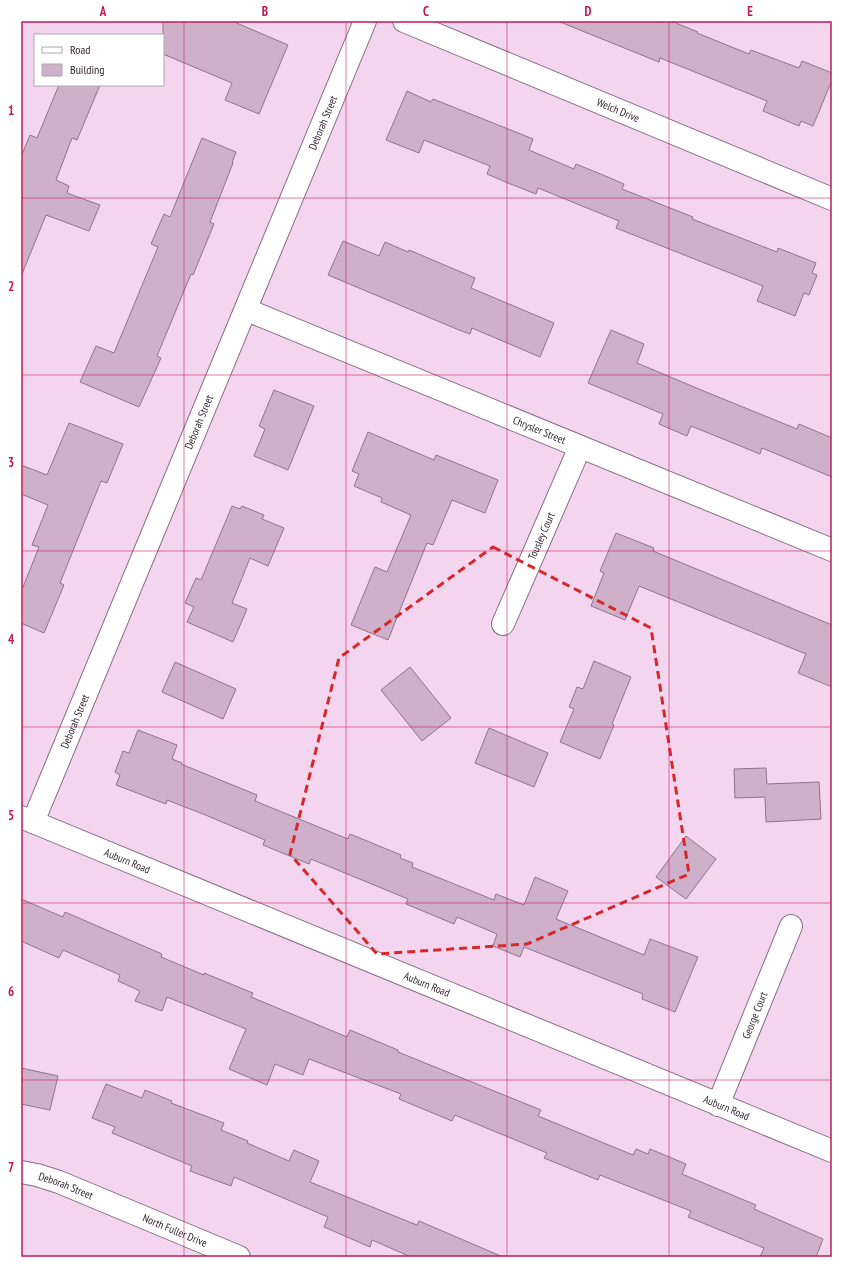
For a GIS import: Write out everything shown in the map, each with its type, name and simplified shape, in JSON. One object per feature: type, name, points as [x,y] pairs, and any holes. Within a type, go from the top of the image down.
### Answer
[{"type":"street","name":"Deborah Street","points":[[27,820],[247,310],[365,21]]},
{"type":"street","name":"Welch Drive","points":[[404,21],[832,199]]},
{"type":"street","name":"Chrysler Street","points":[[247,310],[832,550]]},
{"type":"street","name":"Tousley Court","points":[[503,624],[580,447]]},
{"type":"street","name":"Auburn Road","points":[[27,820],[832,1151]]},
{"type":"street","name":"George Court","points":[[718,1105],[791,926]]},
{"type":"street","name":"Deborah Street","points":[[21,1172],[49,1178],[110,1203]]},
{"type":"street","name":"North Fuller Drive","points":[[110,1203],[239,1257]]},
{"type":"highlighted area","points":[[493,547],[651,628],[689,874],[527,944],[377,954],[290,854],[339,658]]},
{"type":"building","points":[[163,21],[232,21],[288,45],[259,114],[225,100],[232,83],[164,54]]},
{"type":"building","points":[[671,21],[749,54],[751,50],[799,68],[802,61],[832,73],[832,80],[813,126],[801,121],[799,126],[763,111],[767,101],[660,58],[659,62],[560,22]]},
{"type":"building","points":[[59,86],[100,86],[77,140],[72,138],[56,180],[69,186],[67,193],[100,205],[89,231],[46,215],[21,274],[21,157],[30,135],[37,138]]},
{"type":"building","points":[[407,91],[431,102],[433,99],[533,139],[529,150],[574,169],[576,164],[603,175],[624,184],[622,189],[693,217],[692,219],[777,252],[778,248],[816,263],[812,273],[817,275],[809,295],[804,293],[795,316],[757,301],[763,286],[616,228],[619,221],[538,188],[536,194],[508,183],[487,174],[490,166],[424,140],[419,153],[386,140]]},
{"type":"building","points":[[202,138],[236,152],[210,222],[214,224],[193,275],[191,274],[157,356],[161,358],[139,407],[80,382],[96,346],[114,353],[158,247],[151,244],[164,214],[170,217]]},
{"type":"building","points":[[343,241],[379,256],[385,242],[408,252],[409,250],[475,278],[471,288],[554,323],[540,357],[472,328],[470,334],[459,330],[328,275]]},
{"type":"building","points":[[611,330],[644,344],[637,363],[797,429],[799,424],[832,438],[832,477],[762,448],[760,454],[691,426],[687,436],[659,424],[663,414],[588,383]]},
{"type":"building","points":[[274,390],[314,406],[288,470],[254,456],[265,429],[259,426]]},
{"type":"building","points":[[69,423],[123,444],[107,483],[101,481],[60,583],[64,585],[44,633],[21,623],[21,592],[39,547],[32,545],[48,505],[21,494],[21,465],[47,475]]},
{"type":"building","points":[[368,432],[434,460],[436,455],[498,480],[485,513],[452,500],[433,545],[427,543],[388,640],[351,625],[375,567],[387,572],[411,515],[381,502],[382,498],[354,486],[359,474],[352,471]]},
{"type":"building","points":[[232,506],[240,509],[242,506],[264,515],[262,519],[284,528],[268,566],[250,558],[232,603],[247,609],[233,642],[187,622],[194,607],[185,603],[196,578],[201,580]]},
{"type":"building","points":[[616,533],[654,548],[653,551],[832,625],[832,687],[798,673],[806,654],[639,586],[625,620],[591,606],[604,573],[600,571]]},
{"type":"building","points":[[594,661],[631,677],[600,759],[560,742],[574,709],[569,707],[577,687],[583,689]]},
{"type":"building","points":[[175,662],[236,689],[223,719],[162,692]]},
{"type":"building","points":[[410,667],[451,718],[422,741],[381,690]]},
{"type":"building","points":[[489,728],[548,753],[534,787],[475,763]]},
{"type":"building","points":[[138,730],[177,745],[172,759],[257,795],[255,801],[348,839],[350,834],[401,855],[400,858],[413,863],[412,867],[494,900],[496,894],[524,905],[535,877],[568,891],[556,919],[644,955],[650,939],[698,957],[675,1012],[642,999],[643,994],[524,947],[520,957],[493,946],[497,934],[457,917],[454,924],[406,904],[408,899],[311,859],[309,864],[263,845],[265,840],[203,814],[167,800],[166,804],[116,785],[120,775],[115,772],[123,751],[129,753]]},
{"type":"building","points":[[766,768],[767,784],[819,782],[821,819],[766,822],[765,797],[735,798],[734,769]]},
{"type":"building","points":[[686,836],[716,859],[686,899],[656,877]]},
{"type":"building","points":[[21,899],[63,917],[65,912],[162,954],[161,957],[253,993],[251,997],[347,1037],[350,1030],[398,1050],[398,1052],[541,1110],[538,1116],[633,1155],[636,1149],[648,1154],[650,1149],[686,1164],[682,1174],[756,1205],[754,1209],[823,1239],[816,1257],[760,1257],[764,1248],[688,1217],[691,1211],[600,1175],[598,1180],[544,1158],[547,1153],[455,1115],[452,1121],[399,1099],[401,1094],[309,1059],[303,1075],[275,1064],[267,1085],[229,1069],[246,1029],[167,997],[162,1011],[135,1001],[140,991],[118,981],[120,975],[63,950],[59,958],[21,941]]},
{"type":"building","points":[[21,1068],[58,1076],[50,1110],[21,1104]]},
{"type":"building","points":[[106,1084],[142,1098],[145,1090],[172,1101],[171,1103],[224,1123],[221,1130],[289,1161],[294,1150],[319,1161],[310,1182],[417,1225],[419,1221],[503,1257],[411,1257],[372,1240],[370,1247],[324,1227],[328,1217],[234,1177],[231,1186],[190,1171],[192,1166],[112,1133],[115,1127],[92,1118]]}]
